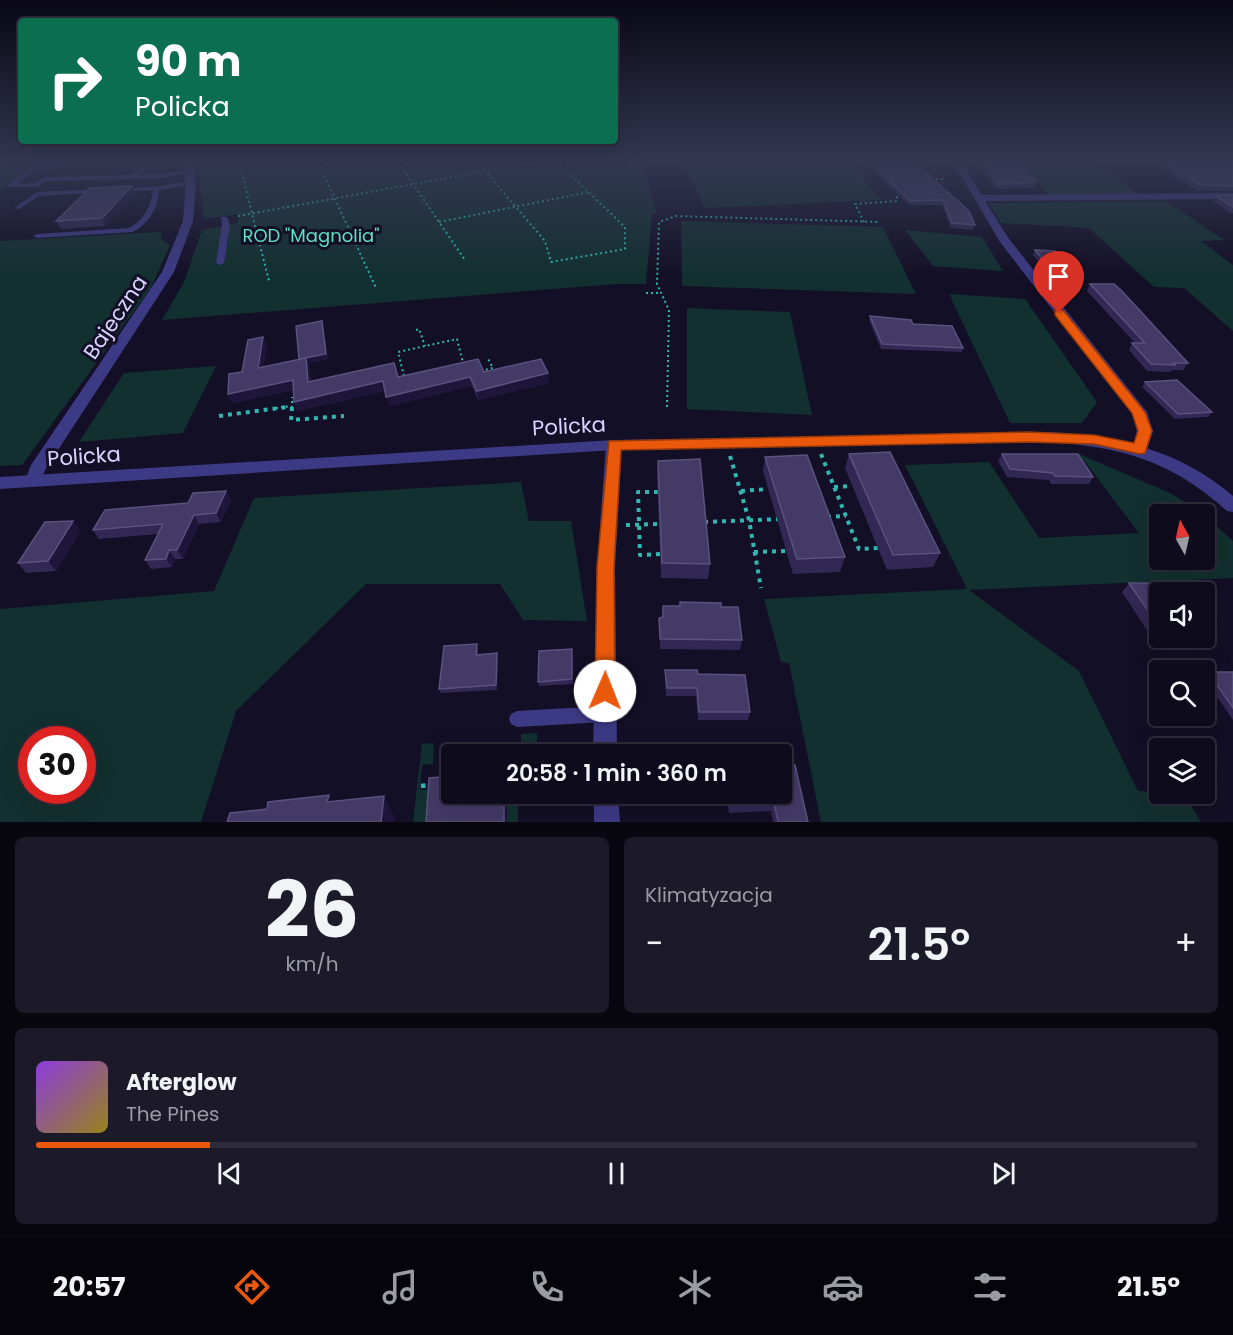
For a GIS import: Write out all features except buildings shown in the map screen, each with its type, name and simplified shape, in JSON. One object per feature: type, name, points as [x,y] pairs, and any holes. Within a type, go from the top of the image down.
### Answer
[{"type":"street","name":"Bajeczna","points":[[33,481],[37,469],[168,272],[186,228],[188,200]]},
{"type":"street","points":[[980,200],[1030,275],[1138,412],[1145,431],[1140,449]]},
{"type":"street","name":"Policka","points":[[0,483],[614,445],[1029,437],[1094,439],[1140,449],[1189,472],[1233,506]]},
{"type":"street","points":[[605,744],[606,567],[614,445]]},
{"type":"street","points":[[606,804],[607,822]]},
{"type":"lane","points":[[17,208],[28,200]]},
{"type":"lane","points":[[37,236],[135,229],[155,206],[155,200]]},
{"type":"lane","points":[[219,263],[226,225],[224,219]]},
{"type":"lane","points":[[517,719],[604,714]]},
{"type":"path","points":[[248,200],[269,281]]},
{"type":"path","points":[[238,216],[328,200]]},
{"type":"path","points":[[337,200],[376,288]]},
{"type":"path","points":[[424,200],[465,260]]},
{"type":"path","points":[[509,200],[545,241],[551,262],[625,249],[625,227],[597,200]]},
{"type":"path","points":[[439,222],[547,200]]},
{"type":"path","points":[[864,222],[855,204],[897,200]]},
{"type":"path","points":[[667,407],[669,310],[660,293],[659,222],[667,218],[879,222]]},
{"type":"path","points":[[646,293],[660,293]]},
{"type":"path","points":[[416,330],[419,329],[425,346]]},
{"type":"path","points":[[404,376],[398,352],[425,346],[457,339],[463,363]]},
{"type":"path","points":[[481,371],[493,368],[487,357]]},
{"type":"path","points":[[292,397],[291,420],[344,416]]},
{"type":"path","points":[[219,416],[291,406]]},
{"type":"path","points":[[820,452],[859,549],[878,548]]},
{"type":"path","points":[[730,455],[749,520],[761,589]]},
{"type":"path","points":[[834,487],[852,486]]},
{"type":"path","points":[[741,491],[768,489]]},
{"type":"path","points":[[658,492],[638,492],[639,525],[640,555],[660,554]]},
{"type":"path","points":[[824,517],[846,516]]},
{"type":"path","points":[[692,522],[792,518]]},
{"type":"path","points":[[610,526],[671,523]]},
{"type":"path","points":[[754,552],[786,551]]},
{"type":"path","points":[[421,786],[441,784]]},
{"type":"green space","name":"ROD \"Magnolia\"","points":[[202,200],[653,200],[657,213],[652,214],[646,284],[617,284],[162,320],[184,282],[202,230],[238,223],[238,214],[204,219]]},
{"type":"green space","points":[[701,200],[874,200],[705,208]]},
{"type":"green space","points":[[1166,201],[1224,240],[1201,241],[1233,265],[1233,331],[1184,288],[1154,287],[1089,228],[1001,223],[989,203]]},
{"type":"green space","points":[[681,221],[883,227],[916,294],[682,286]]},
{"type":"green space","points":[[905,230],[982,237],[1003,271],[933,266]]},
{"type":"green space","points":[[161,232],[162,240],[170,245],[151,288],[22,465],[0,466],[0,241]]},
{"type":"green space","points":[[949,294],[1025,299],[1097,402],[1082,423],[1010,423]]},
{"type":"green space","points":[[687,308],[790,312],[812,415],[687,409]]},
{"type":"green space","points":[[216,366],[183,433],[79,442],[124,373]]},
{"type":"green space","points":[[1079,454],[1170,493],[1188,504],[1149,504],[1149,570],[1215,570],[1215,524],[1233,541],[1233,578],[969,590],[1079,671],[1138,791],[1149,792],[1149,804],[1190,804],[1201,822],[821,822],[789,663],[781,662],[764,599],[967,589],[905,465],[989,462],[1039,538],[1139,533]]},
{"type":"green space","points":[[521,482],[529,521],[571,521],[587,621],[523,620],[500,584],[366,584],[236,711],[201,822],[0,822],[0,609],[214,591],[254,498]]},
{"type":"green space","points":[[537,733],[537,744],[521,744],[521,734]]},
{"type":"green space","points":[[434,743],[433,764],[422,765],[420,790],[441,788],[442,804],[432,822],[413,822],[422,744]]},
{"type":"green space","points":[[507,804],[518,804],[518,822],[507,822]]},
{"type":"route","points":[[605,691],[606,567],[610,526],[611,453],[614,445],[1029,437],[1094,439],[1140,449],[1145,431],[1144,423],[1138,412],[1059,313]]}]
